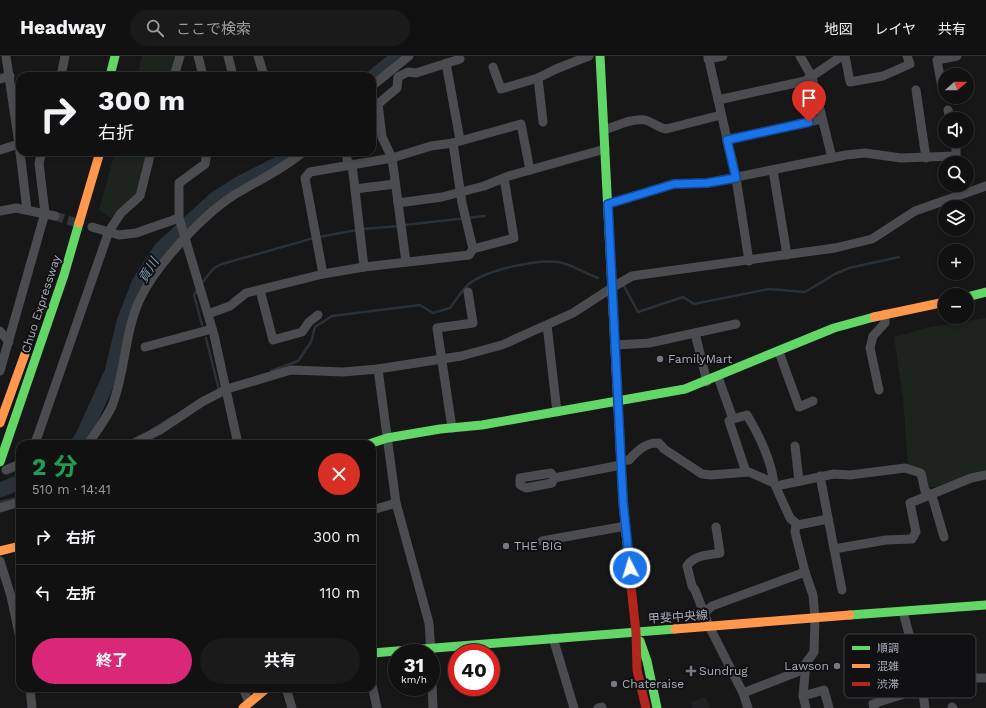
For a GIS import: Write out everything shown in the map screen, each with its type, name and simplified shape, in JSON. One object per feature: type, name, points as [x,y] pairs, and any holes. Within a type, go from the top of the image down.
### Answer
[{"type":"main road","points":[[111,72],[115,56]]},
{"type":"main road","points":[[600,56],[621,463],[636,632],[637,670],[646,708]]},
{"type":"main road","name":"Chuo Expressway","points":[[0,462],[64,275],[99,156]]},
{"type":"main road","points":[[974,295],[986,292]]},
{"type":"main road","points":[[376,442],[387,438],[482,425],[686,389],[707,382],[834,328],[885,314],[938,303]]},
{"type":"main road","name":"Chuo Expressway","points":[[0,423],[28,344]]},
{"type":"main road","points":[[0,551],[16,547]]},
{"type":"main road","name":"甲斐中央線","points":[[440,650],[553,638],[986,605]]},
{"type":"main road","points":[[636,632],[647,661],[657,708]]},
{"type":"main road","name":"甲斐中央線","points":[[376,654],[388,653]]},
{"type":"main road","points":[[246,705],[262,692]]},
{"type":"street","points":[[6,56],[16,120]]},
{"type":"street","points":[[62,72],[65,56]]},
{"type":"street","points":[[175,72],[180,56]]},
{"type":"street","points":[[198,56],[202,72]]},
{"type":"street","points":[[228,56],[232,72]]},
{"type":"street","points":[[258,56],[263,72]]},
{"type":"street","points":[[376,83],[409,56]]},
{"type":"street","points":[[493,67],[501,89],[538,78],[589,56]]},
{"type":"street","points":[[723,56],[708,58],[736,178],[749,260]]},
{"type":"street","points":[[800,56],[812,77],[832,158]]},
{"type":"street","points":[[718,100],[805,81],[842,56]]},
{"type":"street","points":[[846,56],[850,82],[883,76],[910,64],[907,56]]},
{"type":"street","points":[[938,68],[937,60],[957,56]]},
{"type":"street","points":[[376,104],[397,88],[398,77],[408,72],[416,73],[460,59]]},
{"type":"street","points":[[446,64],[457,142],[460,192],[473,249]]},
{"type":"street","points":[[0,79],[10,76]]},
{"type":"street","points":[[538,78],[543,122]]},
{"type":"street","points":[[916,90],[926,158]]},
{"type":"street","points":[[376,110],[382,137],[392,158],[406,262]]},
{"type":"street","points":[[604,130],[638,119],[647,121],[660,128],[666,128],[721,115]]},
{"type":"street","points":[[727,140],[822,118]]},
{"type":"street","points":[[323,274],[305,178],[310,172],[392,158],[431,146],[457,142],[521,124],[530,170]]},
{"type":"street","points":[[608,204],[674,184],[707,183],[832,158],[865,153],[901,158],[956,156],[956,148]]},
{"type":"street","points":[[0,150],[16,149]]},
{"type":"street","points":[[398,203],[442,197],[484,186],[530,170],[605,149]]},
{"type":"street","points":[[21,156],[27,210]]},
{"type":"street","points":[[0,368],[9,342],[45,213],[39,163],[41,156]]},
{"type":"street","points":[[36,440],[109,232],[121,213],[140,196],[150,156]]},
{"type":"street","points":[[206,156],[205,164],[180,184],[178,218],[186,239],[208,314],[227,386],[237,440]]},
{"type":"street","points":[[90,440],[111,407],[140,299],[148,283],[186,239],[222,203],[290,163],[298,156]]},
{"type":"street","points":[[347,156],[355,189],[364,267]]},
{"type":"street","points":[[773,170],[787,255]]},
{"type":"street","points":[[208,314],[230,306],[246,293],[323,274],[364,267],[469,255],[473,249],[514,238],[504,178]]},
{"type":"street","points":[[355,189],[395,184]]},
{"type":"street","points":[[140,440],[160,430],[227,386],[291,370],[343,372],[378,369],[441,359],[502,345],[573,313],[632,276],[835,248],[872,239],[915,211],[986,186]]},
{"type":"street","points":[[0,211],[16,208],[55,216]]},
{"type":"street","points":[[92,227],[119,235],[136,233],[178,218]]},
{"type":"street","points":[[260,290],[273,340],[302,332],[309,322],[318,315]]},
{"type":"street","points":[[452,428],[437,328],[473,323],[468,292]]},
{"type":"street","points":[[879,390],[870,348],[873,336],[885,324],[885,314]]},
{"type":"street","points":[[616,346],[649,343],[736,324]]},
{"type":"street","points":[[547,326],[557,412]]},
{"type":"street","points":[[145,347],[212,329]]},
{"type":"street","points":[[0,332],[9,342]]},
{"type":"street","points":[[695,333],[707,382]]},
{"type":"street","points":[[779,352],[799,407],[813,401]]},
{"type":"street","points":[[378,369],[396,503],[429,623],[430,644]]},
{"type":"street","points":[[718,377],[733,419]]},
{"type":"street","points":[[746,472],[729,421],[747,415],[762,444],[773,472],[775,484],[785,510],[790,518],[796,524],[803,525],[828,519]]},
{"type":"street","points":[[554,478],[621,463],[629,460],[641,448],[654,442],[659,443],[664,449],[702,474],[711,476],[749,472],[775,484],[834,474],[869,474],[905,468],[921,473],[925,491],[932,496],[944,537]]},
{"type":"street","points":[[795,446],[799,481]]},
{"type":"street","points":[[6,470],[16,466]]},
{"type":"street","points":[[834,549],[886,540],[912,539],[916,532],[910,503],[932,496],[971,478],[986,475]]},
{"type":"street","points":[[820,476],[842,590]]},
{"type":"street","points":[[0,508],[16,503]]},
{"type":"street","points":[[376,509],[396,503]]},
{"type":"street","points":[[796,524],[795,532],[805,572],[813,596],[815,618],[814,652],[806,663],[805,669],[803,696],[806,708]]},
{"type":"street","points":[[542,542],[626,526]]},
{"type":"street","points":[[716,527],[720,553],[695,558],[690,560],[687,566],[692,586],[709,626],[743,693],[748,708]]},
{"type":"street","points":[[0,561],[11,596],[16,619]]},
{"type":"street","points":[[704,614],[712,606],[805,572]]},
{"type":"street","points":[[903,612],[909,634]]},
{"type":"street","points":[[553,638],[574,708]]},
{"type":"street","points":[[743,693],[805,669]]},
{"type":"street","points":[[803,696],[824,690],[829,708]]},
{"type":"street","points":[[32,692],[32,708]]},
{"type":"street","points":[[244,692],[246,705]]},
{"type":"street","points":[[287,692],[292,708]]},
{"type":"street","points":[[374,692],[377,708]]},
{"type":"street","points":[[432,696],[433,708]]},
{"type":"street","points":[[874,708],[873,704],[891,698]]},
{"type":"street","points":[[924,698],[925,708]]},
{"type":"shaded area","points":[[142,56],[177,56],[173,72],[138,72]]},
{"type":"shaded area","points":[[114,156],[146,156],[136,194],[111,218],[99,210]]},
{"type":"shaded area","points":[[986,318],[986,471],[968,474],[937,487],[928,487],[925,469],[908,466],[903,398],[894,337],[930,327],[949,324],[974,324],[974,320]]},
{"type":"shaded area","points":[[706,697],[710,708],[692,708],[691,702]]},
{"type":"waterway","name":"貢川","points":[[376,75],[399,56]]},
{"type":"waterway","name":"貢川","points":[[81,440],[112,372],[124,322],[139,283],[161,249],[214,200],[237,185],[276,165],[287,156]]},
{"type":"waterway","points":[[404,225],[485,216]]},
{"type":"waterway","points":[[362,229],[399,226]]},
{"type":"waterway","points":[[319,237],[357,230]]},
{"type":"waterway","points":[[201,284],[214,268],[222,264],[314,238]]},
{"type":"waterway","points":[[624,286],[638,312],[683,297],[694,304],[769,289],[805,292],[835,274],[849,268],[899,257]]},
{"type":"waterway","points":[[271,371],[298,361],[311,342],[315,327],[332,316],[420,305],[433,313],[450,308],[466,286],[487,274],[538,262],[558,262],[598,278]]},
{"type":"waterway","points":[[197,290],[194,295],[202,325]]},
{"type":"waterway","points":[[206,338],[219,390]]},
{"type":"waterway","points":[[151,430],[174,416]]},
{"type":"waterway","name":"貢川","points":[[0,490],[16,484]]},
{"type":"waterway","points":[[0,502],[16,498]]},
{"type":"tunnel","points":[[55,216],[83,225]]},
{"type":"traffic: fast","points":[[111,72],[115,56]]},
{"type":"traffic: fast","points":[[600,56],[616,368]]},
{"type":"traffic: fast","points":[[0,462],[64,275],[79,223]]},
{"type":"traffic: fast","points":[[974,295],[986,292]]},
{"type":"traffic: fast","points":[[376,442],[387,438],[440,429],[482,425],[685,389],[834,328],[874,317]]},
{"type":"traffic: fast","points":[[850,615],[986,605]]},
{"type":"traffic: fast","points":[[376,653],[675,629]]},
{"type":"traffic: fast","points":[[640,641],[647,661],[657,708]]},
{"type":"traffic: slow","points":[[79,223],[99,156]]},
{"type":"traffic: slow","points":[[874,317],[938,303]]},
{"type":"traffic: slow","points":[[0,423],[25,354]]},
{"type":"traffic: slow","points":[[616,368],[623,501],[631,586]]},
{"type":"traffic: slow","points":[[0,551],[16,547]]},
{"type":"traffic: slow","points":[[675,629],[850,615]]},
{"type":"traffic: slow","points":[[243,708],[262,692]]},
{"type":"traffic: jam","points":[[631,586],[636,632],[637,670],[646,708]]},
{"type":"place","name":"FamilyMart","points":[[660,359]]},
{"type":"place","name":"THE BIG","points":[[506,546]]},
{"type":"place","name":"Lawson","points":[[837,666]]},
{"type":"place","name":"Sundrug","points":[[691,671]]},
{"type":"place","name":"Chateraise","points":[[614,684]]},
{"type":"route","points":[[630,568],[623,501],[608,204],[674,184],[707,183],[736,178],[727,140],[809,122]]}]
